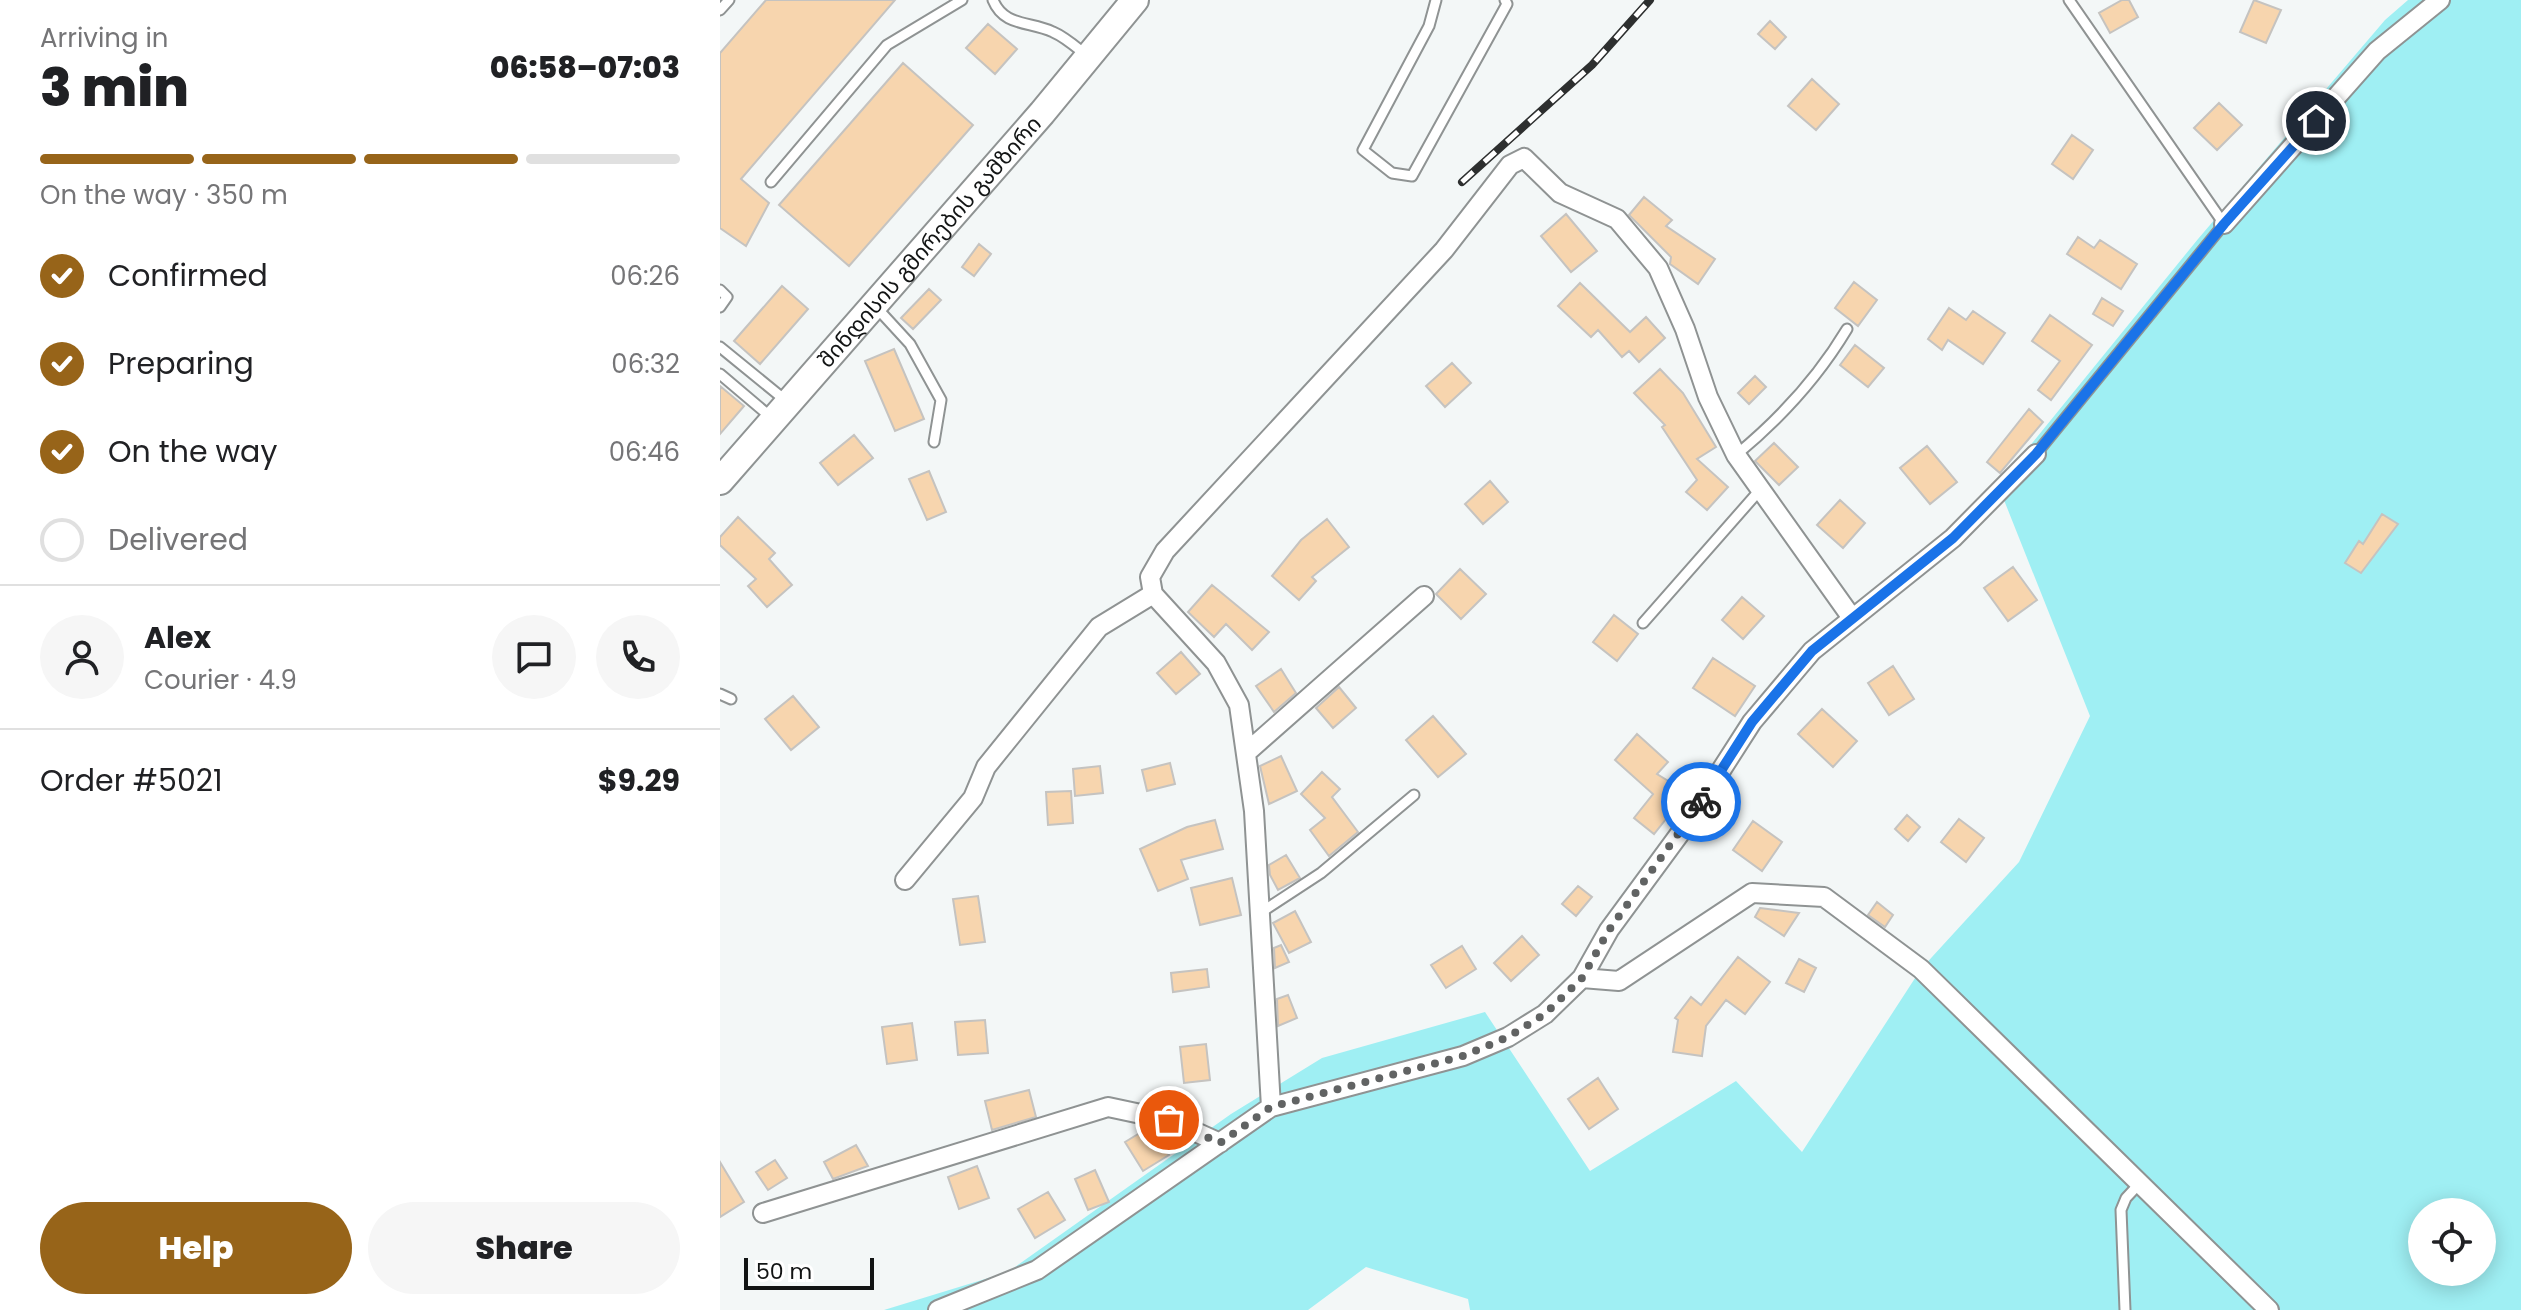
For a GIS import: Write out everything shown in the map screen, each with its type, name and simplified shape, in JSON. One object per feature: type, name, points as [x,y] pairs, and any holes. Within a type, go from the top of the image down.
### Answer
[{"type":"main road","name":"შინდისის გმირების გამზირი","points":[[720,481],[875,306],[1135,0]]},
{"type":"street","points":[[2224,224],[2377,51],[2440,0]]},
{"type":"street","points":[[1271,1107],[1254,811],[1239,705],[1216,663],[1153,594],[1150,577],[1165,551],[1444,250],[1510,165],[1524,158],[1560,193],[1617,219],[1658,268],[1685,329],[1708,397],[1736,455],[1852,618]]},
{"type":"street","points":[[938,1310],[1037,1270],[1271,1107],[1463,1056],[1508,1037],[1545,1014],[1582,978],[1609,930],[1684,828],[1752,722],[1812,651],[1953,538],[2036,454]]},
{"type":"street","points":[[905,880],[973,798],[986,767],[1099,627],[1153,594]]},
{"type":"street","points":[[1246,753],[1424,596]]},
{"type":"street","points":[[1582,978],[1619,981],[1752,893],[1824,897],[1921,969],[2269,1310]]},
{"type":"street","points":[[763,1213],[1108,1107],[1169,1120],[1220,1143]]},
{"type":"lane","points":[[720,10],[729,0]]},
{"type":"lane","points":[[771,182],[887,45],[962,0]]},
{"type":"lane","points":[[993,0],[998,13],[1010,20],[1053,32],[1088,57]]},
{"type":"lane","points":[[1436,0],[1429,26],[1363,150],[1392,173],[1412,176],[1507,4],[1505,0]]},
{"type":"lane","points":[[2036,454],[2224,224],[2068,0]]},
{"type":"lane","points":[[720,290],[727,297],[720,307]]},
{"type":"lane","points":[[875,306],[910,344],[941,400],[934,442]]},
{"type":"lane","points":[[1736,455],[1779,420],[1824,367],[1847,329]]},
{"type":"lane","points":[[720,347],[782,412]]},
{"type":"lane","points":[[720,374],[782,412]]},
{"type":"lane","points":[[1643,623],[1759,491]]},
{"type":"lane","points":[[720,694],[731,699]]},
{"type":"lane","points":[[1260,913],[1321,873],[1414,795]]},
{"type":"lane","points":[[2125,1310],[2121,1210],[2126,1198],[2140,1183]]},
{"type":"shaded area","points":[[2408,0],[2521,0],[2521,1310],[1470,1310],[1468,1299],[1366,1267],[1308,1310],[884,1310],[1008,1272],[1231,1114],[1322,1058],[1485,1012],[1590,1171],[1736,1081],[1802,1152],[1921,969],[2019,862],[2090,716],[1998,485],[2198,239],[2385,20]]},
{"type":"building","points":[[766,0],[895,0],[741,179],[769,203],[746,246],[720,228],[720,53]]},
{"type":"building","points":[[2122,0],[2129,0],[2138,17],[2110,33],[2099,13]]},
{"type":"building","points":[[2254,0],[2281,10],[2266,43],[2240,32]]},
{"type":"building","points":[[1770,21],[1786,37],[1775,49],[1758,34]]},
{"type":"building","points":[[988,24],[1017,49],[995,74],[966,48]]},
{"type":"building","points":[[903,63],[973,125],[849,266],[779,205]]},
{"type":"building","points":[[1812,79],[1839,104],[1816,130],[1788,106]]},
{"type":"building","points":[[2219,103],[2242,125],[2217,150],[2194,128]]},
{"type":"building","points":[[2072,135],[2093,150],[2073,179],[2052,164]]},
{"type":"building","points":[[1644,197],[1672,220],[1666,226],[1715,259],[1698,284],[1670,264],[1671,257],[1629,215]]},
{"type":"building","points":[[1566,214],[1597,251],[1571,272],[1541,236]]},
{"type":"building","points":[[2078,237],[2094,248],[2100,240],[2137,264],[2121,289],[2067,254]]},
{"type":"building","points":[[979,244],[991,254],[974,276],[962,267]]},
{"type":"building","points":[[1854,282],[1877,300],[1858,326],[1835,308]]},
{"type":"building","points":[[1580,283],[1630,332],[1646,317],[1665,338],[1639,362],[1629,351],[1622,357],[1598,330],[1591,337],[1558,306]]},
{"type":"building","points":[[782,286],[808,309],[760,364],[734,341]]},
{"type":"building","points":[[929,289],[941,300],[913,329],[901,318]]},
{"type":"building","points":[[2102,298],[2123,311],[2113,326],[2093,314]]},
{"type":"building","points":[[1949,308],[1966,320],[1973,311],[2005,333],[1983,364],[1948,340],[1942,350],[1928,339]]},
{"type":"building","points":[[2050,315],[2092,345],[2051,400],[2038,390],[2060,361],[2032,341]]},
{"type":"building","points":[[1855,345],[1884,368],[1868,387],[1840,365]]},
{"type":"building","points":[[894,349],[924,419],[895,431],[865,361]]},
{"type":"building","points":[[1452,363],[1471,383],[1445,407],[1426,386]]},
{"type":"building","points":[[1660,369],[1683,393],[1716,447],[1697,459],[1728,487],[1707,510],[1686,492],[1697,480],[1662,427],[1665,425],[1634,393]]},
{"type":"building","points":[[1755,376],[1766,387],[1749,404],[1738,393]]},
{"type":"building","points":[[720,386],[744,406],[720,434]]},
{"type":"building","points":[[2029,409],[2043,422],[2000,473],[1987,462]]},
{"type":"building","points":[[854,435],[873,458],[838,485],[820,463]]},
{"type":"building","points":[[1774,443],[1798,467],[1779,485],[1755,461]]},
{"type":"building","points":[[1927,446],[1957,482],[1930,504],[1900,468]]},
{"type":"building","points":[[929,471],[946,512],[927,520],[909,479]]},
{"type":"building","points":[[1490,481],[1508,502],[1483,524],[1465,504]]},
{"type":"building","points":[[1840,500],[1865,523],[1843,548],[1817,525]]},
{"type":"building","points":[[2382,514],[2398,524],[2361,573],[2345,563],[2359,541],[2363,544]]},
{"type":"building","points":[[738,517],[775,553],[769,559],[792,585],[767,607],[748,586],[756,579],[720,545],[720,537]]},
{"type":"building","points":[[1327,519],[1349,547],[1312,577],[1316,581],[1299,600],[1272,576],[1301,540]]},
{"type":"building","points":[[2013,567],[2037,600],[2008,621],[1984,588]]},
{"type":"building","points":[[1460,569],[1486,594],[1461,619],[1436,594]]},
{"type":"building","points":[[1212,585],[1269,632],[1252,650],[1226,624],[1214,637],[1188,612]]},
{"type":"building","points":[[1742,597],[1764,616],[1743,639],[1722,620]]},
{"type":"building","points":[[1614,615],[1638,634],[1617,661],[1593,642]]},
{"type":"building","points":[[1181,652],[1200,674],[1176,694],[1157,673]]},
{"type":"building","points":[[1713,658],[1755,686],[1735,716],[1693,688]]},
{"type":"building","points":[[1893,666],[1914,699],[1889,715],[1868,683]]},
{"type":"building","points":[[1281,669],[1296,693],[1274,712],[1256,686]]},
{"type":"building","points":[[1339,687],[1356,708],[1333,728],[1316,708]]},
{"type":"building","points":[[793,696],[819,727],[791,750],[765,719]]},
{"type":"building","points":[[1822,709],[1857,741],[1833,767],[1798,734]]},
{"type":"building","points":[[1433,716],[1466,754],[1438,777],[1406,740]]},
{"type":"building","points":[[1637,734],[1668,762],[1657,774],[1691,795],[1680,813],[1674,809],[1654,834],[1634,818],[1653,794],[1615,760]]},
{"type":"building","points":[[1281,756],[1297,791],[1269,804],[1260,766]]},
{"type":"building","points":[[1170,763],[1175,784],[1147,791],[1142,770]]},
{"type":"building","points":[[1100,766],[1103,793],[1075,796],[1073,769]]},
{"type":"building","points":[[1322,772],[1340,789],[1332,797],[1358,832],[1329,856],[1310,830],[1325,818],[1301,794]]},
{"type":"building","points":[[1071,791],[1073,823],[1048,825],[1046,792]]},
{"type":"building","points":[[1907,815],[1920,827],[1908,841],[1895,829]]},
{"type":"building","points":[[1959,819],[1984,838],[1966,862],[1941,842]]},
{"type":"building","points":[[1215,820],[1223,849],[1181,860],[1188,879],[1158,891],[1140,849],[1187,827]]},
{"type":"building","points":[[1753,821],[1782,842],[1762,871],[1733,850]]},
{"type":"building","points":[[1286,855],[1300,878],[1278,890],[1270,875],[1269,865]]},
{"type":"building","points":[[1232,878],[1241,915],[1200,925],[1191,888]]},
{"type":"building","points":[[1578,886],[1592,897],[1576,916],[1562,904]]},
{"type":"building","points":[[978,896],[985,942],[960,945],[953,899]]},
{"type":"building","points":[[1877,902],[1893,915],[1885,927],[1868,915]]},
{"type":"building","points":[[1760,908],[1799,913],[1784,936],[1755,917]]},
{"type":"building","points":[[1295,911],[1311,942],[1289,953],[1273,923]]},
{"type":"building","points":[[1522,936],[1539,955],[1511,981],[1494,963]]},
{"type":"building","points":[[1281,945],[1289,962],[1275,968],[1274,948]]},
{"type":"building","points":[[1462,946],[1476,969],[1446,988],[1431,965]]},
{"type":"building","points":[[1738,957],[1770,982],[1745,1014],[1726,1000],[1706,1026],[1702,1056],[1673,1052],[1678,1020],[1675,1018],[1691,997],[1701,1005]]},
{"type":"building","points":[[1799,959],[1816,968],[1804,992],[1786,983]]},
{"type":"building","points":[[1207,969],[1209,987],[1173,992],[1171,973]]},
{"type":"building","points":[[1288,995],[1297,1018],[1278,1026],[1277,999]]},
{"type":"building","points":[[985,1020],[988,1053],[958,1055],[955,1022]]},
{"type":"building","points":[[912,1023],[917,1060],[887,1064],[882,1027]]},
{"type":"building","points":[[1206,1044],[1210,1080],[1184,1083],[1180,1047]]},
{"type":"building","points":[[1598,1078],[1618,1109],[1589,1129],[1568,1099]]},
{"type":"building","points":[[1029,1090],[1036,1117],[992,1130],[985,1101]]},
{"type":"building","points":[[1148,1128],[1152,1129],[1169,1155],[1143,1171],[1125,1142]]},
{"type":"building","points":[[856,1145],[868,1166],[833,1179],[824,1162]]},
{"type":"building","points":[[775,1160],[787,1178],[768,1190],[756,1172]]},
{"type":"building","points":[[720,1162],[744,1202],[720,1217]]},
{"type":"building","points":[[977,1166],[989,1198],[959,1209],[948,1177]]},
{"type":"building","points":[[1095,1170],[1109,1202],[1088,1210],[1075,1179]]},
{"type":"building","points":[[1048,1192],[1065,1220],[1035,1238],[1018,1209]]},
{"type":"railway","points":[[1462,182],[1592,65],[1650,0]]},
{"type":"way so far","points":[[1169,1120],[1220,1143],[1271,1107],[1463,1056],[1508,1037],[1545,1014],[1582,978],[1609,930],[1701,802]]},
{"type":"route","points":[[1701,802],[1752,722],[1812,651],[1953,538],[2036,454],[2224,224],[2316,121]]}]
